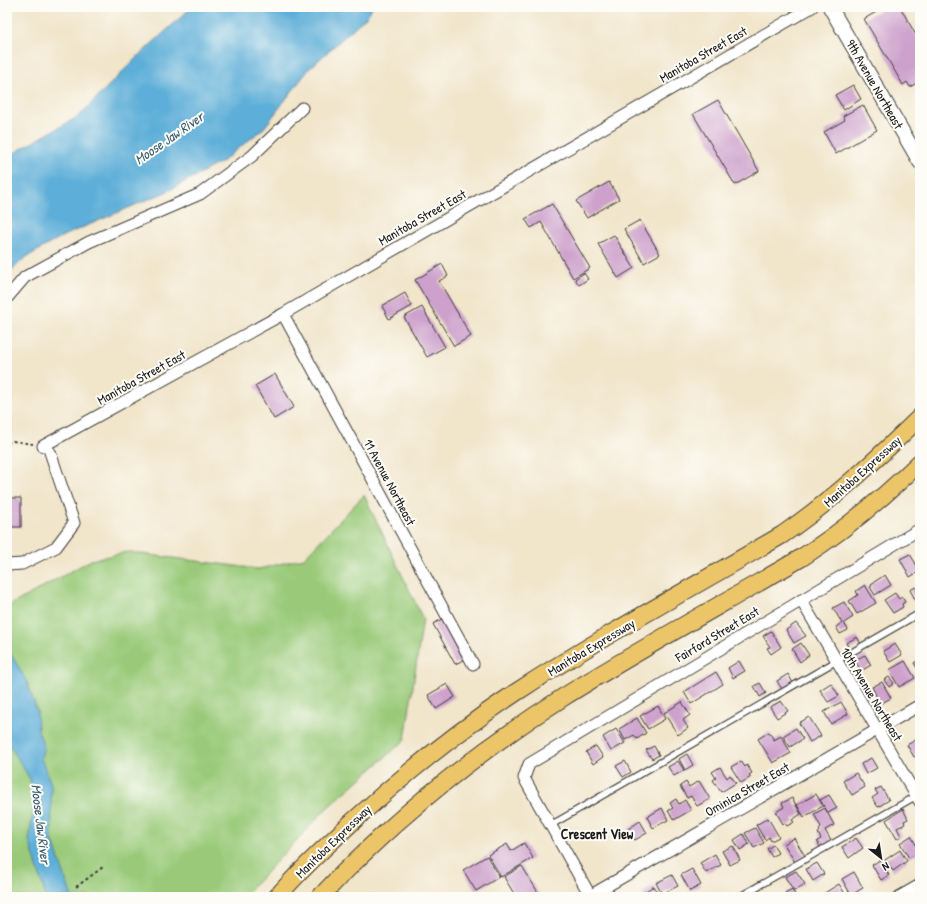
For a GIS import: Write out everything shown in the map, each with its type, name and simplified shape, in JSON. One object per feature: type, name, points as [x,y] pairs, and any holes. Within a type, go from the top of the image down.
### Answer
[{"type":"main road","name":"Manitoba Expressway","points":[[277,897],[325,847],[373,802],[455,737],[514,694],[570,658],[782,535],[811,516],[864,472],[920,417]]},
{"type":"main road","points":[[320,897],[384,834],[490,748],[562,699],[801,558],[838,534],[893,489],[920,462]]},
{"type":"street","name":"Manitoba Street East","points":[[47,449],[812,7]]},
{"type":"street","name":"9th Avenue Northeast","points":[[830,7],[920,162]]},
{"type":"street","points":[[7,298],[25,277],[89,242],[200,194],[252,156],[302,108]]},
{"type":"street","name":"11 Avenue Northeast","points":[[283,314],[473,664]]},
{"type":"street","points":[[7,565],[22,564],[56,548],[74,523],[47,449]]},
{"type":"street","name":"Fairford Street East","points":[[551,825],[524,778],[529,764],[920,529]]},
{"type":"street","name":"10th Avenue Northeast","points":[[801,600],[877,730],[919,797]]},
{"type":"street","name":"Ominica Street East","points":[[590,897],[920,705]]},
{"type":"street","points":[[551,825],[590,897]]},
{"type":"street","points":[[899,897],[920,885]]},
{"type":"lane","points":[[551,825],[920,613]]},
{"type":"lane","points":[[739,897],[919,797]]},
{"type":"path","points":[[7,443],[13,441],[47,449]]},
{"type":"path","points":[[76,887],[103,867]]},
{"type":"path","points":[[7,896],[11,897]]},
{"type":"green space","points":[[364,495],[423,619],[405,740],[328,807],[243,897],[7,897],[7,607],[91,560],[127,552],[259,569],[304,558]]},
{"type":"water","name":"Moose Jaw River","points":[[192,7],[372,7],[368,15],[309,69],[264,128],[223,161],[168,191],[63,236],[25,258],[7,274],[7,157],[79,116],[134,60]]},
{"type":"water","name":"Moose Jaw River","points":[[7,647],[27,682],[37,711],[38,730],[44,747],[41,758],[51,784],[52,839],[72,897],[46,897],[29,840],[34,806],[30,779],[7,741]]},
{"type":"building","points":[[885,7],[900,7],[920,42],[920,81],[910,87],[907,82],[903,85],[864,19]]},
{"type":"building","points":[[853,85],[861,99],[844,110],[835,95]]},
{"type":"building","points":[[718,100],[759,171],[735,185],[693,114]]},
{"type":"building","points":[[863,105],[877,130],[836,154],[824,132],[845,120],[843,116]]},
{"type":"building","points":[[609,182],[619,199],[587,218],[576,201]]},
{"type":"building","points":[[552,204],[590,268],[573,278],[541,222],[531,228],[525,219]]},
{"type":"building","points":[[640,220],[660,254],[644,263],[624,229]]},
{"type":"building","points":[[614,235],[634,268],[618,278],[598,244]]},
{"type":"building","points":[[442,264],[448,276],[439,281],[471,336],[454,346],[415,280]]},
{"type":"building","points":[[584,273],[588,279],[579,285],[575,279]]},
{"type":"building","points":[[405,293],[412,306],[389,319],[382,306]]},
{"type":"building","points":[[422,307],[445,347],[427,357],[404,317]]},
{"type":"building","points":[[275,374],[294,407],[274,419],[255,386]]},
{"type":"building","points":[[7,498],[21,498],[21,527],[7,527]]},
{"type":"building","points":[[910,554],[920,571],[910,577],[900,559]]},
{"type":"building","points":[[885,575],[891,585],[875,595],[870,587],[872,586],[871,584]]},
{"type":"building","points":[[865,585],[876,603],[857,614],[849,601],[858,595],[856,591]]},
{"type":"building","points":[[916,587],[920,594],[920,604],[918,605],[910,590]]},
{"type":"building","points":[[895,593],[899,599],[902,597],[905,602],[902,604],[903,607],[893,613],[884,600]]},
{"type":"building","points":[[844,602],[853,617],[844,623],[848,630],[840,634],[836,627],[842,623],[833,608]]},
{"type":"building","points":[[442,619],[464,660],[455,664],[433,624]]},
{"type":"building","points":[[796,623],[806,636],[794,643],[786,630]]},
{"type":"building","points":[[771,631],[781,647],[771,654],[767,648],[770,647],[763,636]]},
{"type":"building","points":[[857,637],[861,644],[850,650],[846,643]]},
{"type":"building","points":[[801,643],[809,655],[800,662],[792,649]]},
{"type":"building","points":[[895,644],[902,655],[890,662],[883,651]]},
{"type":"building","points":[[865,655],[871,665],[861,671],[855,660]]},
{"type":"building","points":[[920,659],[920,673],[914,663]]},
{"type":"building","points":[[739,661],[745,671],[733,678],[728,668]]},
{"type":"building","points":[[905,661],[915,678],[899,687],[889,670]]},
{"type":"building","points":[[716,672],[723,684],[691,704],[684,692]]},
{"type":"building","points":[[788,674],[793,683],[782,689],[777,681]]},
{"type":"building","points":[[889,677],[894,683],[889,687],[884,680]]},
{"type":"building","points":[[882,682],[891,698],[880,704],[872,687]]},
{"type":"building","points":[[760,683],[766,693],[760,697],[754,686]]},
{"type":"building","points":[[831,683],[839,696],[828,702],[820,690]]},
{"type":"building","points":[[447,684],[455,697],[436,709],[428,695]]},
{"type":"building","points":[[781,701],[788,711],[777,718],[770,707]]},
{"type":"building","points":[[682,702],[690,715],[683,720],[688,728],[678,735],[664,713]]},
{"type":"building","points":[[841,702],[848,714],[831,724],[824,712]]},
{"type":"building","points":[[658,706],[665,719],[648,729],[640,716]]},
{"type":"building","points":[[809,717],[821,736],[810,742],[799,723]]},
{"type":"building","points":[[637,718],[646,733],[637,739],[634,735],[625,740],[619,729]]},
{"type":"building","points":[[796,728],[803,739],[790,747],[783,736]]},
{"type":"building","points":[[616,729],[625,743],[611,751],[603,737]]},
{"type":"building","points":[[769,732],[774,740],[781,736],[791,753],[773,763],[758,739]]},
{"type":"building","points":[[917,739],[920,744],[920,754],[914,757],[907,745]]},
{"type":"building","points":[[596,746],[603,757],[593,764],[586,752]]},
{"type":"building","points":[[654,746],[659,755],[652,759],[646,750]]},
{"type":"building","points":[[687,754],[693,765],[685,770],[679,759]]},
{"type":"building","points":[[871,758],[877,768],[866,774],[861,764]]},
{"type":"building","points":[[625,761],[631,772],[623,777],[616,766]]},
{"type":"building","points":[[678,761],[684,770],[674,776],[668,767]]},
{"type":"building","points":[[741,761],[745,767],[747,765],[752,773],[749,775],[751,777],[741,783],[731,767]]},
{"type":"building","points":[[720,767],[727,778],[730,775],[736,783],[721,792],[713,780],[716,778],[712,772]]},
{"type":"building","points":[[856,773],[865,787],[852,795],[843,781]]},
{"type":"building","points":[[699,781],[710,799],[697,806],[691,796],[687,798],[680,786],[686,782],[689,787]]},
{"type":"building","points":[[881,787],[889,800],[878,807],[872,798],[878,794],[875,790]]},
{"type":"building","points":[[816,794],[823,806],[804,817],[797,805]]},
{"type":"building","points":[[829,795],[837,808],[828,813],[820,800]]},
{"type":"building","points":[[792,798],[801,814],[792,820],[794,822],[787,826],[785,823],[783,824],[776,812],[784,807],[782,803]]},
{"type":"building","points":[[676,799],[679,804],[685,800],[691,810],[674,820],[668,811],[673,808],[670,803]]},
{"type":"building","points":[[662,808],[668,820],[653,828],[647,817]]},
{"type":"building","points":[[825,808],[834,825],[825,830],[831,841],[820,847],[817,841],[821,839],[818,833],[821,827],[814,814]]},
{"type":"building","points":[[903,809],[908,819],[904,821],[905,824],[897,828],[901,836],[897,839],[886,820]]},
{"type":"building","points":[[768,818],[779,837],[771,841],[769,837],[765,840],[756,825]]},
{"type":"building","points":[[640,821],[647,833],[635,840],[628,829]]},
{"type":"building","points":[[755,828],[764,843],[754,848],[745,833]]},
{"type":"building","points":[[743,834],[749,844],[740,850],[734,840]]},
{"type":"building","points":[[911,836],[920,852],[909,858],[900,843]]},
{"type":"building","points":[[794,838],[805,856],[795,862],[784,844]]},
{"type":"building","points":[[856,838],[863,848],[849,858],[842,847]]},
{"type":"building","points":[[524,843],[533,858],[501,877],[488,855],[507,844],[511,851]]},
{"type":"building","points":[[773,845],[778,853],[772,857],[767,849]]},
{"type":"building","points":[[733,846],[740,860],[730,865],[722,851]]},
{"type":"building","points":[[900,850],[907,861],[893,871],[885,860]]},
{"type":"building","points":[[715,854],[721,865],[706,873],[700,863]]},
{"type":"building","points":[[487,856],[499,877],[476,891],[463,870]]},
{"type":"building","points":[[880,860],[889,875],[881,880],[872,865]]},
{"type":"building","points":[[817,863],[824,874],[813,881],[806,869]]},
{"type":"building","points":[[522,866],[539,894],[535,897],[516,897],[504,877]]},
{"type":"building","points":[[692,869],[701,885],[690,891],[681,875]]},
{"type":"building","points":[[796,871],[805,884],[794,891],[785,877]]},
{"type":"building","points":[[854,872],[863,888],[851,895],[842,879]]},
{"type":"building","points":[[672,875],[678,886],[662,894],[656,883]]},
{"type":"building","points":[[839,884],[847,897],[825,897],[823,894]]},
{"type":"building","points":[[654,886],[660,897],[644,897],[642,893]]},
{"type":"building","points":[[792,889],[796,897],[784,897],[787,896],[785,893]]},
{"type":"district","name":"Crescent View","points":[[597,834]]}]
